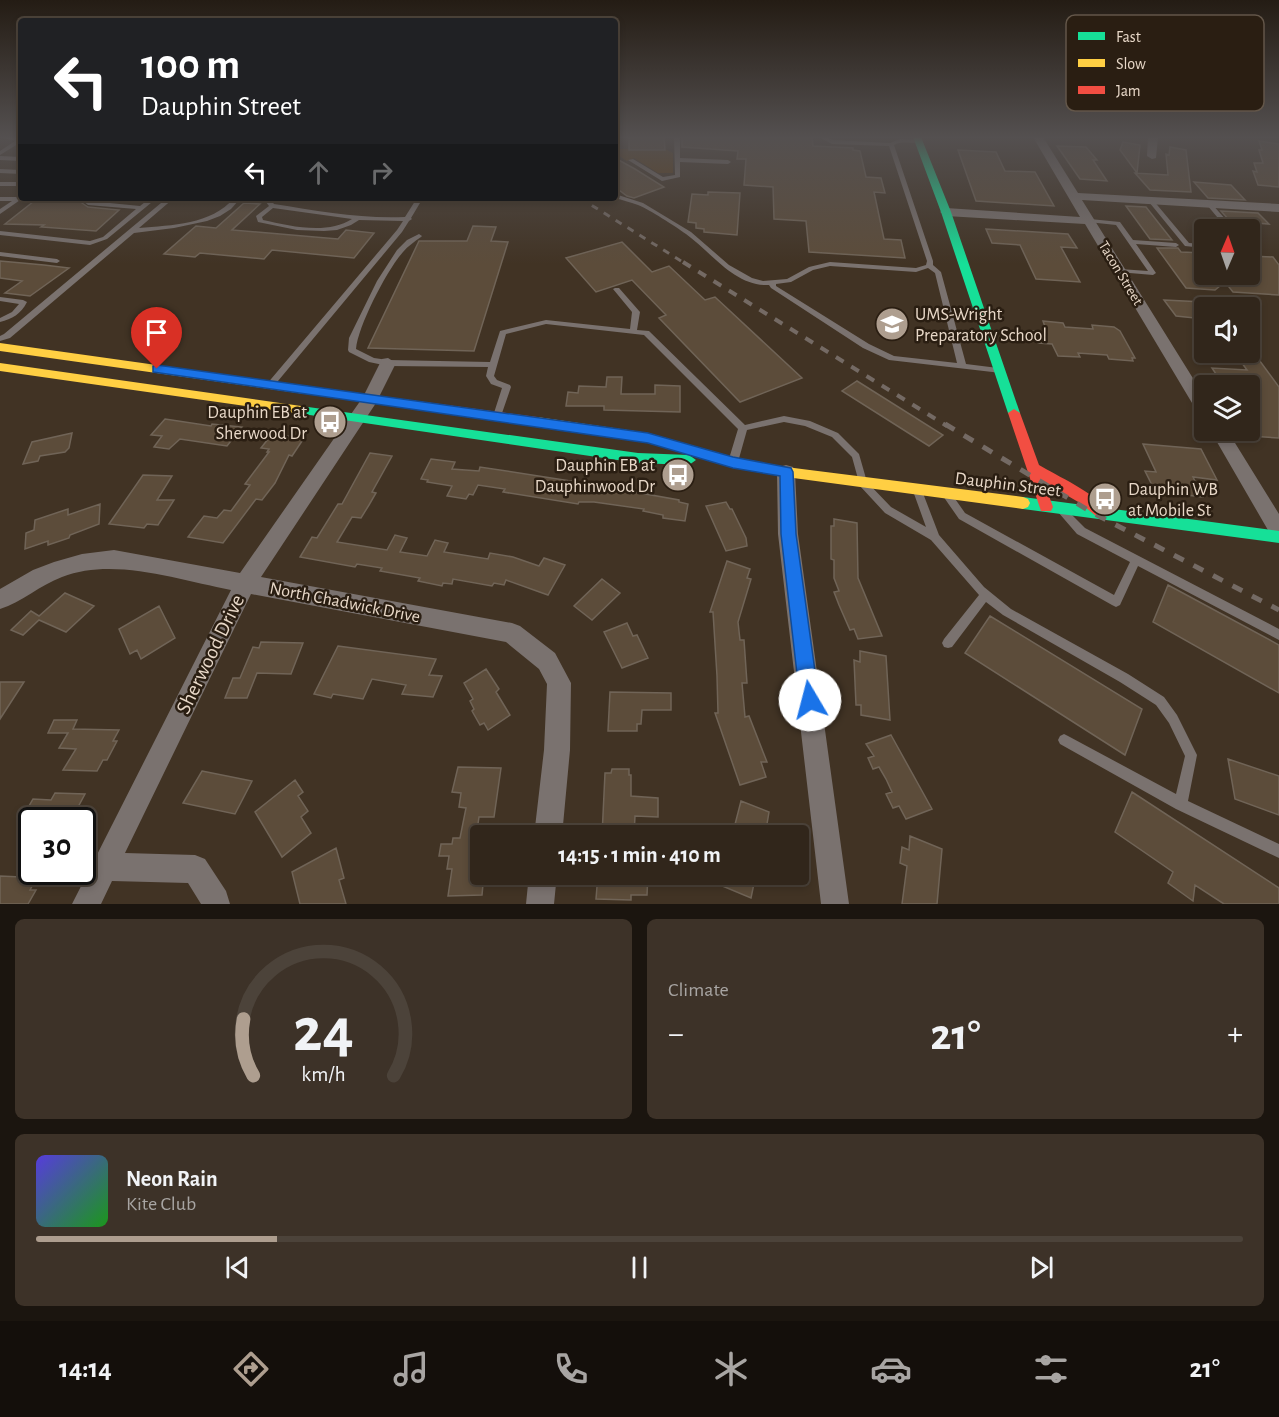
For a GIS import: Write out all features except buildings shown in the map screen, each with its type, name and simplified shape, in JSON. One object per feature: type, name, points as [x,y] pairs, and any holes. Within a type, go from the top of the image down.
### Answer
[{"type":"main road","points":[[933,179],[1034,469],[1052,508]]},
{"type":"main road","name":"Dauphin Street","points":[[0,347],[270,385],[363,408],[638,458],[733,462]]},
{"type":"main road","name":"Dauphin Street","points":[[0,367],[254,403],[497,417],[648,438],[733,462],[786,472],[1279,537]]},
{"type":"main road","points":[[1034,469],[1085,499],[1103,514]]},
{"type":"street","name":"Tacon Street","points":[[1064,179],[1194,393]]},
{"type":"street","points":[[1074,196],[1279,208]]},
{"type":"street","points":[[946,212],[1090,221]]},
{"type":"street","name":"Sherwood Drive","points":[[86,904],[245,583],[363,408],[388,363]]},
{"type":"street","points":[[254,403],[270,385]]},
{"type":"street","points":[[1225,441],[1279,531]]},
{"type":"street","points":[[786,472],[788,534],[835,904]]},
{"type":"street","name":"North Chadwick Drive","points":[[0,600],[30,580],[64,566],[88,560],[114,559],[512,633],[547,661],[559,682],[557,750],[549,825]]},
{"type":"street","points":[[104,867],[195,869],[216,900],[216,904]]},
{"type":"street","points":[[540,904],[542,885]]},
{"type":"lane","points":[[904,179],[930,261],[929,266]]},
{"type":"lane","points":[[0,184],[18,184]]},
{"type":"lane","points":[[618,197],[641,204],[689,233],[727,266],[750,280],[772,283],[789,281],[811,268],[830,264],[916,270],[929,266]]},
{"type":"lane","points":[[0,198],[18,198]]},
{"type":"lane","points":[[0,212],[18,199]]},
{"type":"lane","points":[[86,201],[142,208]]},
{"type":"lane","points":[[0,233],[90,243],[105,238],[150,201]]},
{"type":"lane","points":[[0,339],[7,336],[167,201]]},
{"type":"lane","points":[[132,231],[200,222],[232,207],[236,201]]},
{"type":"lane","points":[[269,201],[272,206]]},
{"type":"lane","points":[[270,385],[408,219],[418,201]]},
{"type":"lane","points":[[1151,201],[1187,245],[1194,245]]},
{"type":"lane","points":[[1209,204],[1222,219]]},
{"type":"lane","points":[[358,218],[348,226],[335,230],[260,221],[259,216],[272,206],[358,218],[408,219]]},
{"type":"lane","points":[[1090,221],[1118,223],[1153,273],[1120,271]]},
{"type":"lane","points":[[419,236],[408,242],[386,270],[353,338],[352,350],[372,360],[388,363],[493,365]]},
{"type":"lane","points":[[1131,242],[1176,245]]},
{"type":"lane","points":[[0,254],[57,261]]},
{"type":"lane","points":[[929,266],[938,272],[962,366]]},
{"type":"lane","points":[[772,283],[773,287],[878,352],[903,361],[1001,371]]},
{"type":"lane","points":[[617,289],[636,312],[633,332]]},
{"type":"lane","points":[[0,299],[23,302],[21,308],[9,317],[0,320]]},
{"type":"lane","points":[[497,417],[507,387],[494,382],[490,376],[502,333],[546,322],[646,333],[743,428]]},
{"type":"lane","points":[[743,428],[784,419],[807,423],[835,435],[856,456],[864,483],[888,510],[934,537],[985,595],[1007,612],[1160,701],[1173,719],[1191,755],[1181,804]]},
{"type":"lane","points":[[733,462],[743,428]]},
{"type":"lane","points":[[918,491],[934,537]]},
{"type":"lane","points":[[947,494],[962,516],[1116,602],[1136,560]]},
{"type":"lane","points":[[1052,508],[1081,531],[1279,635]]},
{"type":"lane","points":[[948,643],[985,595]]},
{"type":"lane","points":[[1064,740],[1181,804],[1279,851]]},
{"type":"railway","points":[[585,201],[686,264]]},
{"type":"railway","points":[[683,262],[947,426]]},
{"type":"railway","points":[[945,424],[1093,513],[1279,610]]},
{"type":"traffic: fast","points":[[933,179],[1014,413]]},
{"type":"traffic: fast","points":[[301,410],[638,458],[689,460]]},
{"type":"traffic: fast","points":[[1023,503],[1279,537]]},
{"type":"traffic: slow","points":[[0,347],[305,390]]},
{"type":"traffic: slow","points":[[0,367],[301,410]]},
{"type":"traffic: slow","points":[[537,422],[648,438],[733,462],[786,472],[1023,503]]},
{"type":"traffic: jam","points":[[305,390],[537,422]]},
{"type":"traffic: jam","points":[[1014,413],[1046,507]]},
{"type":"traffic: jam","points":[[1034,469],[1085,499],[1101,512]]},
{"type":"place","name":"UMS-Wright Preparatory School","points":[[892,324]]},
{"type":"place","name":"Dauphin EB at Sherwood Dr","points":[[330,422]]},
{"type":"place","name":"Dauphin EB at Dauphinwood Dr","points":[[678,475]]},
{"type":"place","name":"Dauphin WB at Mobile St","points":[[1105,499]]},
{"type":"route","points":[[157,369],[648,438],[733,462],[786,472],[788,534],[810,700]]}]
